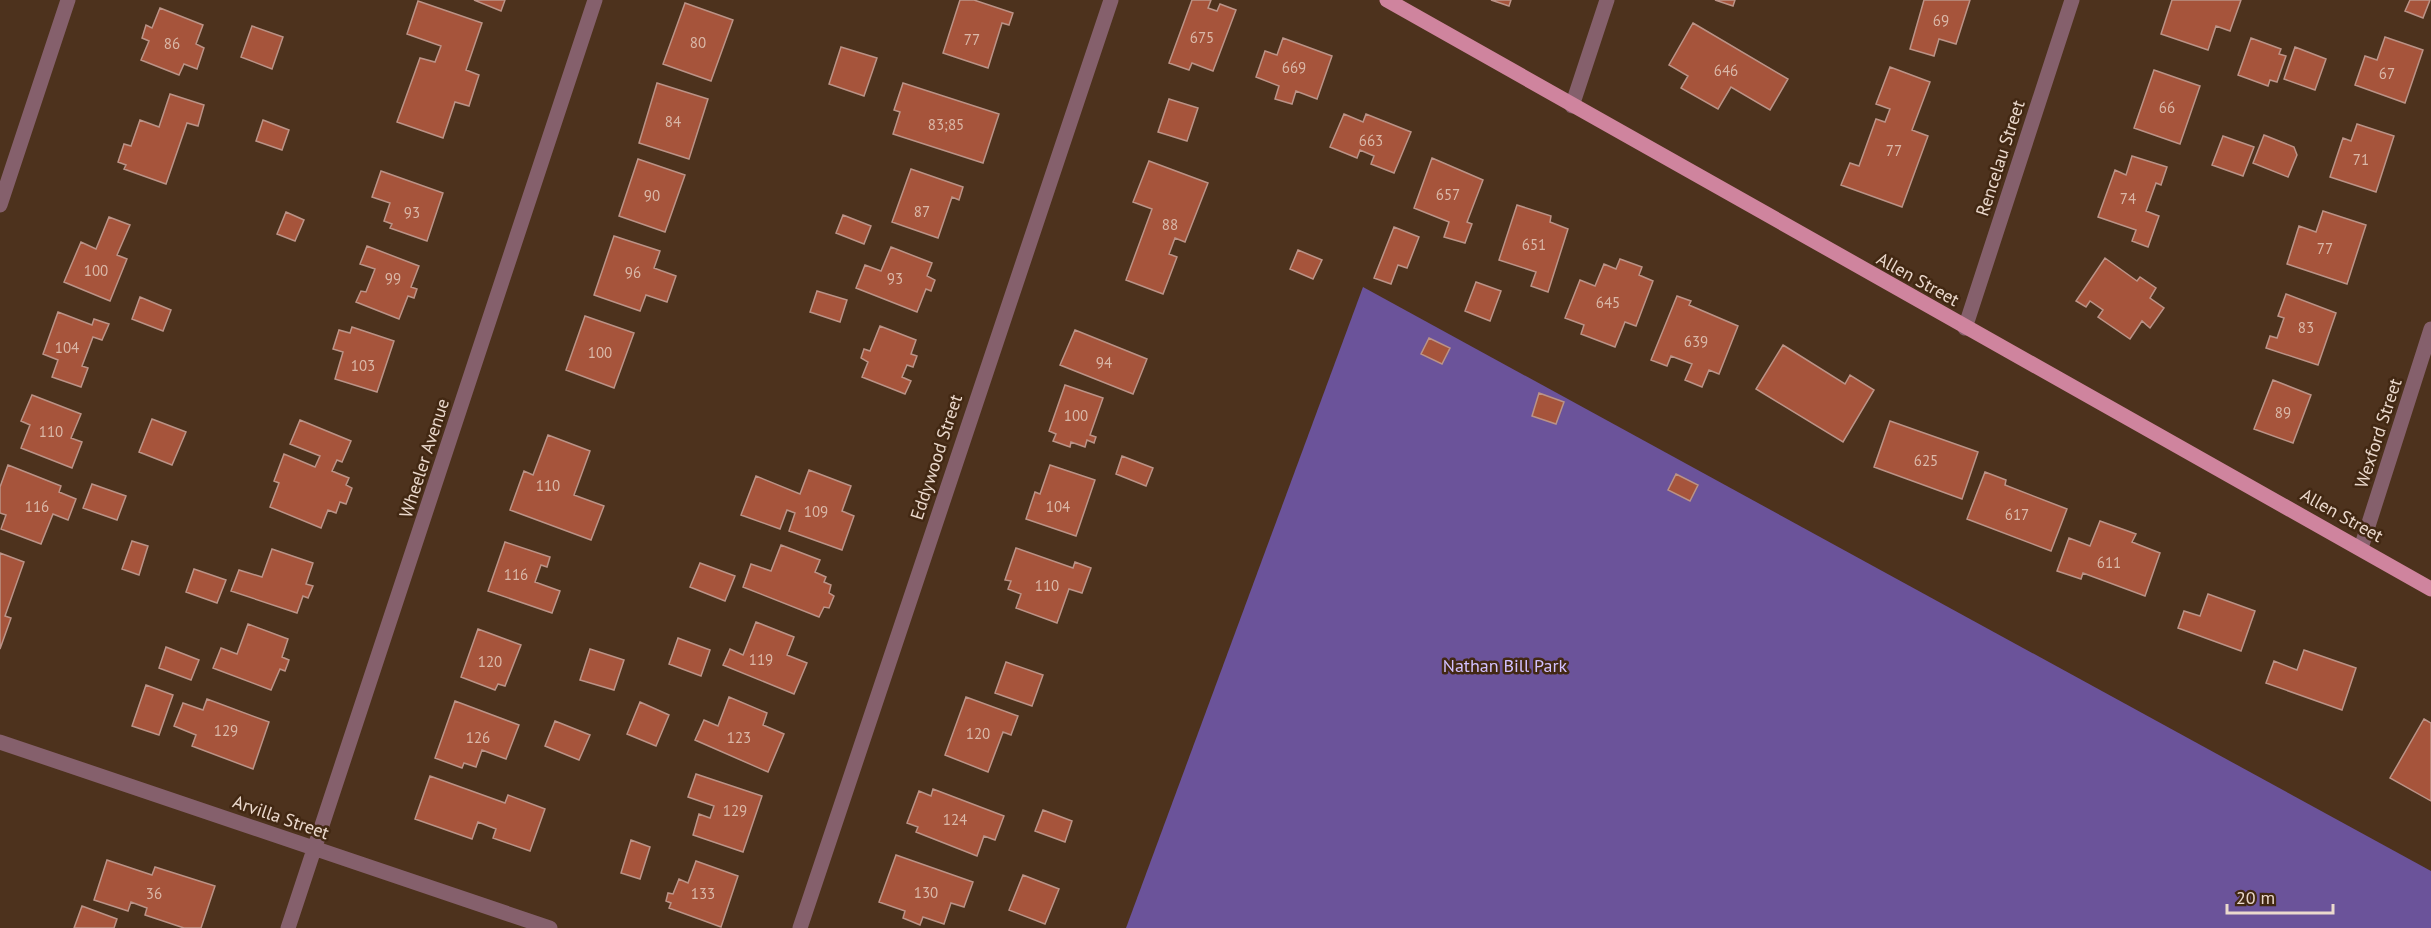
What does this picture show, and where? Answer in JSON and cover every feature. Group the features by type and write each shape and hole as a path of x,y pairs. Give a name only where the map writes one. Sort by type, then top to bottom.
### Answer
{"main road":[{"name":"Allen Street","path":"1386,0 2431,589"}],"street":[{"path":"0,205 68,0"},
{"name":"Wheeler Avenue","path":"288,928 595,0"},
{"name":"Eddywood Street","path":"800,928 1111,0"},
{"path":"1572,106 1607,0"},
{"name":"Rencelau Street","path":"1965,327 2073,0"},
{"name":"Wexford Street","path":"2361,548 2431,329"},
{"name":"Arvilla Street","path":"0,742 549,928"}],"green space":[{"name":"Nathan Bill Park","path":"1363,287 2431,871 2431,928 1126,928"}],"building":[{"path":"474,0 505,0 501,11"},
{"path":"960,0 974,0 1013,13 1009,25 1002,23 988,68 943,53"},
{"path":"1192,0 1211,0 1208,8 1217,11 1220,4 1236,10 1213,71 1192,63 1189,70 1169,63"},
{"path":"1491,0 1511,0 1509,6"},
{"path":"1715,0 1735,0 1733,6"},
{"path":"1924,0 1970,0 1956,44 1939,39 1934,56 1910,49"},
{"path":"2172,0 2241,0 2230,31 2216,26 2208,50 2161,34"},
{"path":"2410,0 2430,0 2423,18 2405,11"},
{"path":"418,1 482,23 466,70 479,75 469,106 455,102 443,138 397,122 420,58 435,62 441,46 407,34"},
{"path":"685,3 733,20 711,81 663,64"},
{"path":"160,8 203,25 196,44 204,48 197,69 184,64 179,75 141,60 149,41 142,38 146,25 152,28"},
{"path":"1693,23 1788,79 1770,110 1731,87 1718,109 1681,88 1688,76 1669,65"},
{"path":"252,26 283,37 272,69 241,57"},
{"path":"2385,37 2423,50 2405,103 2355,85 2365,56 2377,60"},
{"path":"1283,38 1332,56 1317,99 1296,91 1292,104 1275,99 1279,86 1256,77 1265,51 1277,55"},
{"path":"2251,38 2281,49 2279,54 2286,56 2277,82 2270,80 2268,86 2238,75"},
{"path":"841,47 877,58 864,96 829,84"},
{"path":"2295,47 2326,59 2315,90 2284,79"},
{"path":"1890,67 1930,82 1912,130 1928,136 1902,207 1841,185 1850,163 1859,166 1876,119 1885,122 1890,109 1876,104"},
{"path":"2154,70 2200,86 2180,144 2134,128"},
{"path":"657,83 708,99 689,159 639,143"},
{"path":"903,83 999,114 983,163 893,134 900,112 894,110"},
{"path":"170,94 204,105 198,126 187,123 166,184 124,169 126,165 118,162 124,144 131,146 140,120 159,127"},
{"path":"1169,99 1198,108 1187,141 1158,132"},
{"path":"1344,114 1363,122 1366,114 1411,132 1394,173 1371,164 1374,156 1360,150 1357,158 1330,147"},
{"path":"263,120 289,130 282,150 256,141"},
{"path":"2357,124 2394,136 2376,192 2330,177 2343,138 2351,141"},
{"path":"2264,135 2294,147 2297,155 2288,177 2253,163"},
{"path":"2223,136 2254,147 2243,176 2212,165"},
{"path":"2132,156 2167,167 2161,185 2156,183 2146,211 2159,216 2148,247 2132,241 2136,230 2098,217 2115,170 2126,175"},
{"path":"1432,158 1483,180 1467,222 1472,224 1465,243 1444,237 1449,222 1414,208"},
{"path":"638,159 685,175 665,232 619,216"},
{"path":"1149,161 1208,183 1185,242 1175,238 1169,254 1177,257 1163,294 1126,280 1152,209 1133,202"},
{"path":"911,169 963,187 959,200 952,197 938,238 892,222"},
{"path":"381,171 443,193 427,241 390,228 392,224 384,221 390,203 372,197"},
{"path":"1517,205 1551,216 1550,222 1568,229 1548,292 1531,286 1536,272 1499,260"},
{"path":"2323,211 2366,225 2347,284 2287,264 2299,226 2316,232"},
{"path":"286,212 304,220 295,241 277,234"},
{"path":"843,215 871,226 864,244 836,233"},
{"path":"109,217 130,225 117,255 127,259 110,301 64,282 81,242 96,249"},
{"path":"1394,227 1419,237 1407,268 1398,265 1391,284 1374,278"},
{"path":"614,236 660,251 654,268 676,276 667,302 646,295 640,311 594,295"},
{"path":"367,246 419,266 411,287 417,289 414,298 408,296 399,319 356,302 361,291 366,292 375,269 360,264"},
{"path":"891,247 932,263 927,276 935,280 931,291 926,289 917,312 856,288 865,265 881,271"},
{"path":"1298,250 1322,260 1313,279 1290,269"},
{"path":"2105,258 2137,281 2140,277 2156,288 2150,298 2164,308 2150,328 2142,321 2130,339 2098,317 2103,310 2090,301 2086,307 2076,301"},
{"path":"1620,259 1642,267 1639,275 1653,281 1636,326 1625,322 1615,347 1581,334 1584,325 1565,318 1580,280 1595,286 1604,264 1616,269"},
{"path":"1476,282 1501,291 1490,321 1465,311"},
{"path":"817,291 847,300 840,322 810,312"},
{"path":"2286,294 2336,313 2318,365 2266,348 2270,336 2277,338 2284,318 2278,316"},
{"path":"1677,296 1691,301 1689,305 1738,326 1719,374 1709,370 1702,387 1685,380 1692,364 1671,356 1667,366 1651,360"},
{"path":"140,297 171,310 163,331 132,319"},
{"path":"58,312 92,325 94,319 109,324 102,340 93,337 82,366 88,368 81,387 52,377 58,360 43,354"},
{"path":"585,316 634,333 614,388 566,370"},
{"path":"880,326 916,340 911,354 917,356 913,367 907,365 902,377 911,381 905,394 862,377 868,362 861,358 864,349 870,351"},
{"path":"352,327 394,341 377,392 335,379 343,352 333,349 339,330 350,333"},
{"path":"1075,330 1147,359 1133,394 1060,365"},
{"path":"1429,338 1450,348 1442,364 1421,354"},
{"path":"1783,345 1845,384 1850,375 1874,390 1843,442 1756,389"},
{"path":"2273,380 2311,395 2293,443 2254,429"},
{"path":"1065,385 1103,398 1090,435 1096,437 1094,443 1087,440 1085,447 1071,442 1070,447 1053,441 1056,434 1049,431"},
{"path":"1539,393 1564,402 1556,424 1532,416"},
{"path":"32,395 81,414 71,438 82,442 72,468 21,448 30,425 21,421"},
{"path":"152,419 186,432 172,465 139,452"},
{"path":"300,420 351,441 342,462 337,460 332,471 349,478 346,485 352,488 346,504 340,502 336,513 328,510 321,528 270,507 279,483 274,481 284,454 315,467 320,456 290,444"},
{"path":"1890,421 1978,452 1962,499 1874,467"},
{"path":"548,435 590,451 574,495 604,506 591,540 510,510 524,471 533,475"},
{"path":"1122,456 1153,468 1146,486 1116,474"},
{"path":"8,465 61,486 59,492 76,499 68,520 53,514 41,544 1,529 6,515 0,513 0,487"},
{"path":"1050,465 1095,480 1076,536 1026,519 1035,492 1040,494"},
{"path":"809,470 851,486 842,511 854,516 842,550 789,531 795,513 787,510 780,529 741,515 756,476 800,494"},
{"path":"1985,472 2006,480 2005,485 2067,509 2051,551 1967,519"},
{"path":"1676,474 1698,485 1690,501 1668,490"},
{"path":"92,484 126,496 117,520 83,508"},
{"path":"2100,521 2136,534 2132,542 2160,553 2145,596 2083,573 2081,579 2057,571 2069,538 2090,546"},
{"path":"132,541 148,546 139,575 122,569"},
{"path":"505,542 550,557 547,567 541,565 535,582 560,591 552,613 488,591"},
{"path":"781,545 820,560 815,572 826,577 824,582 831,585 829,593 834,596 829,608 824,607 819,617 743,587 751,564 771,571"},
{"path":"1016,548 1073,568 1075,562 1091,568 1082,593 1069,589 1057,623 1016,608 1021,594 1008,589 1011,581 1005,580"},
{"path":"272,549 313,563 306,584 313,586 308,598 303,596 297,613 231,591 239,570 262,577"},
{"path":"0,553 24,562 5,616 11,618 0,649"},
{"path":"700,563 735,576 725,601 690,587"},
{"path":"194,569 226,580 217,603 186,592"},
{"path":"2208,594 2255,611 2241,651 2178,628 2184,611 2200,616"},
{"path":"756,622 794,637 787,655 807,663 794,694 723,665 730,649 743,655"},
{"path":"248,624 288,639 282,657 289,660 285,671 280,669 271,690 213,668 221,648 237,654"},
{"path":"478,629 521,645 505,686 498,684 495,690 461,677"},
{"path":"678,638 710,650 701,676 669,664"},
{"path":"166,647 199,660 191,680 159,668"},
{"path":"590,649 624,660 614,690 580,680"},
{"path":"2304,650 2356,668 2342,710 2266,683 2274,661 2297,670"},
{"path":"1006,662 1043,675 1032,706 995,693"},
{"path":"146,685 173,695 159,735 132,726"},
{"path":"729,697 767,713 763,725 784,734 768,772 695,740 704,720 718,726"},
{"path":"966,697 1018,716 1011,735 1003,732 988,772 945,755"},
{"path":"207,699 269,722 253,769 192,746 196,735 174,726 183,703 203,710"},
{"path":"455,701 519,725 506,759 482,750 476,767 464,763 462,768 435,758"},
{"path":"640,702 669,715 656,746 627,734"},
{"path":"2424,719 2431,723 2431,801 2390,778"},
{"path":"555,721 590,735 579,760 545,746"},
{"path":"696,774 762,796 743,852 693,835 699,814 710,818 714,806 688,797"},
{"path":"430,776 505,803 508,795 545,809 530,851 493,838 496,829 478,822 472,839 415,819"},
{"path":"933,789 1004,816 995,840 984,836 977,856 916,832 918,827 907,823 919,791 931,796"},
{"path":"1043,810 1072,821 1065,842 1035,831"},
{"path":"631,840 650,847 640,879 621,873"},
{"path":"896,855 973,882 964,907 951,903 944,924 923,917 920,925 903,918 905,911 879,902"},
{"path":"107,860 152,875 155,867 215,886 201,928 184,928 145,915 147,908 131,902 128,911 94,900"},
{"path":"696,861 738,876 721,927 669,908 671,903 666,901 668,893 673,894 679,879 688,883"},
{"path":"1023,875 1059,889 1045,924 1009,910"},
{"path":"82,906 117,919 114,928 74,928"}]}
